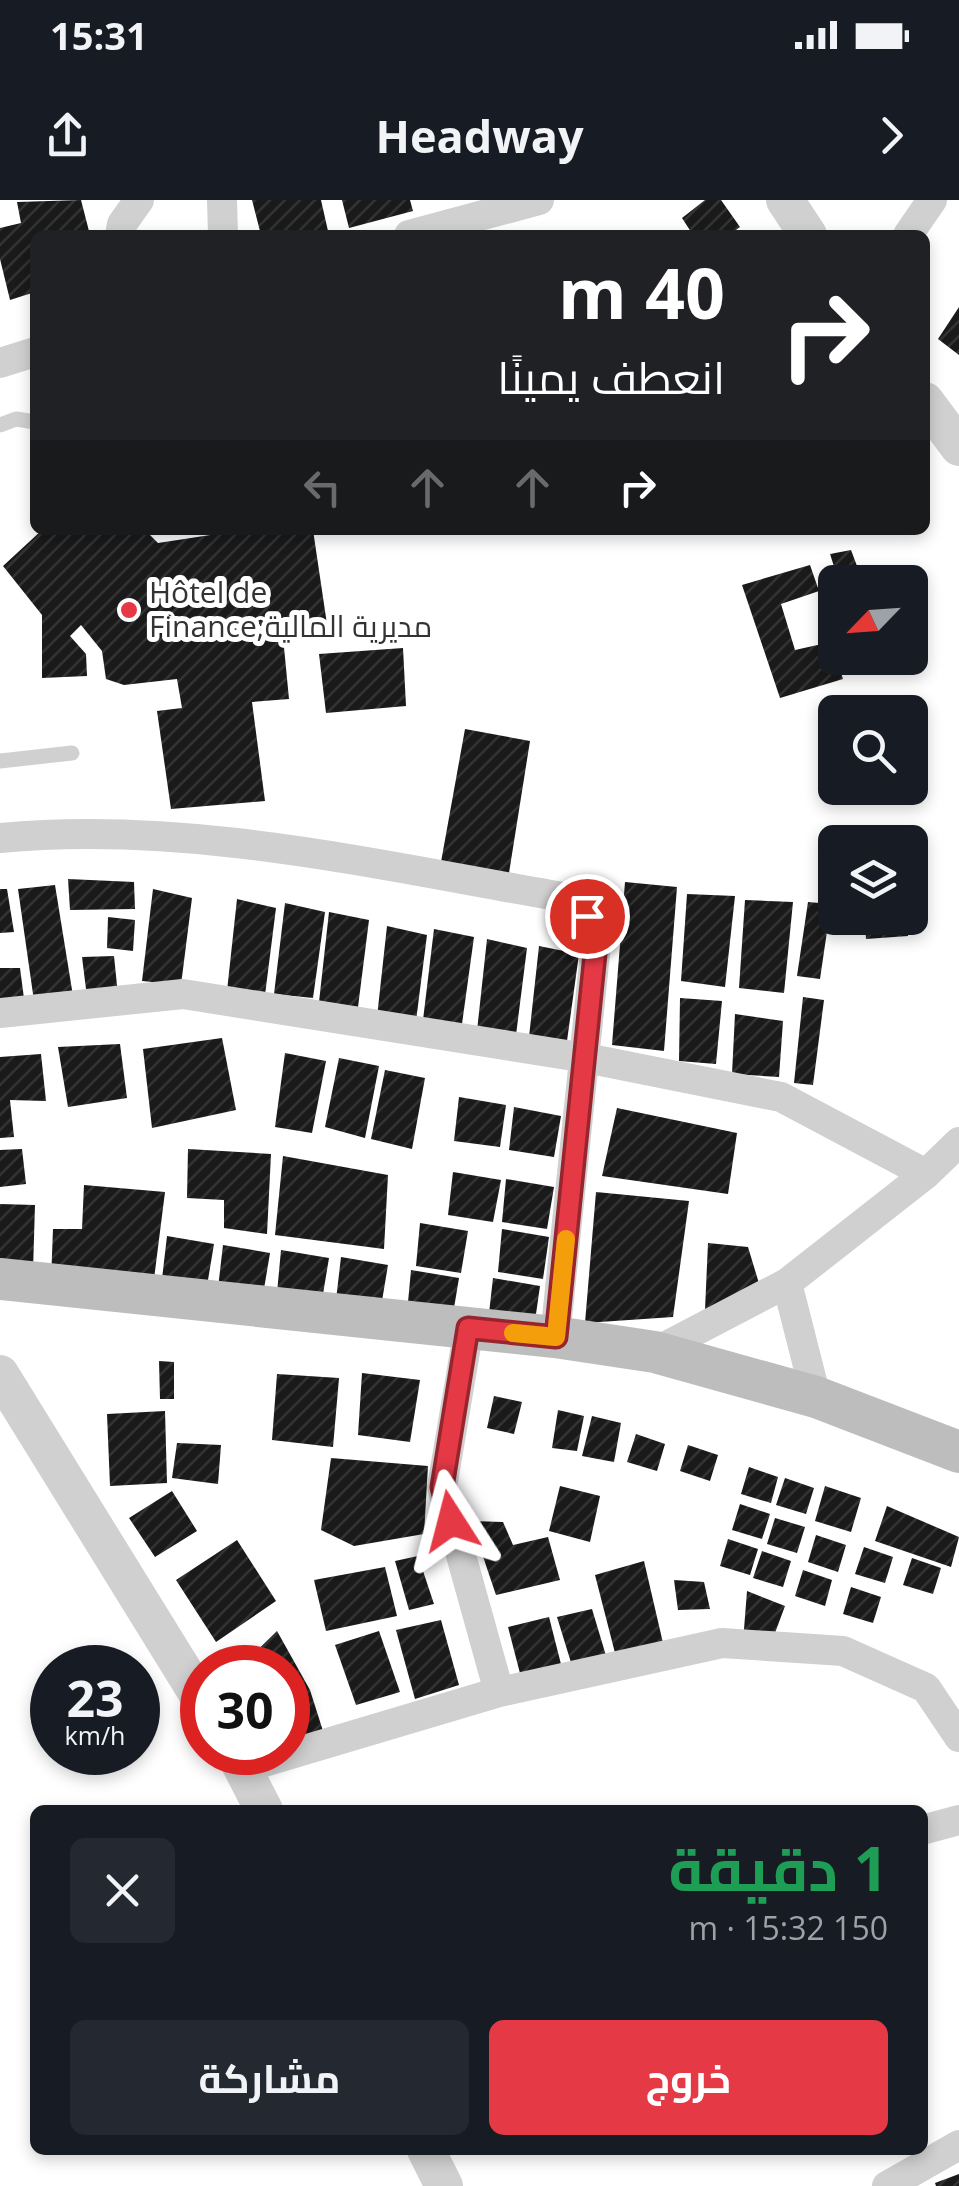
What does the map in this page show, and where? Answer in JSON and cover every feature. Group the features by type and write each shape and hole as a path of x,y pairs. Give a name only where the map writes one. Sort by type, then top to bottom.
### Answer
{"main road":[{"path":"0,1279 556,1337 655,1352 816,1397 959,1452"}],"street":[{"path":"121,230 139,200"},
{"path":"222,200 223,230"},
{"path":"428,230 539,200"},
{"path":"785,200 805,230"},
{"path":"911,230 932,200"},
{"path":"0,363 30,354"},
{"path":"930,408 959,447"},
{"path":"0,838 120,832 301,852 568,898 587,916 596,944 556,1337"},
{"path":"0,1013 184,994 586,1058 781,1097 926,1174"},
{"path":"655,1352 787,1284 926,1174 959,1142"},
{"path":"787,1284 816,1397"},
{"path":"468,1328 442,1487 500,1692"},
{"path":"0,1374 180,1665"},
{"path":"310,1742 500,1692 722,1643 843,1652 926,1688 959,1737"},
{"path":"246,1775 262,1805"},
{"path":"928,1828 959,1820"},
{"path":"906,2173 959,2146"},
{"path":"428,2155 444,2186"}],"lane":[{"path":"0,426 16,418 30,421"},
{"path":"0,761 72,752"}],"building":[{"path":"81,200 89,230 30,230 30,294 10,300 0,259 0,228 21,223 17,202"},
{"path":"252,200 321,200 328,230 260,230"},
{"path":"342,200 410,200 413,211 349,228"},
{"path":"705,200 721,200 740,227 690,230 682,218"},
{"path":"959,307 959,355 938,339"},
{"path":"37,535 150,535 158,543 210,535 314,535 328,631 283,637 289,699 252,702 265,801 171,809 157,711 182,708 177,679 124,685 106,679 102,651 81,625 70,636 86,654 87,676 42,678 42,615 3,566"},
{"path":"851,550 857,565 834,565 830,554"},
{"path":"810,565 818,591 781,604 795,650 818,645 818,675 842,675 843,679 780,698 742,585"},
{"path":"403,648 406,706 326,713 319,654"},
{"path":"465,729 530,741 509,873 441,862"},
{"path":"68,879 134,882 135,909 70,910"},
{"path":"625,882 677,887 664,1051 612,1045"},
{"path":"55,885 73,996 34,1001 18,889"},
{"path":"0,889 7,889 14,932 0,933"},
{"path":"153,889 192,898 181,985 142,981"},
{"path":"687,894 735,896 725,987 681,981"},
{"path":"237,899 276,908 265,995 227,991"},
{"path":"745,900 793,902 784,993 739,988"},
{"path":"808,902 818,903 818,935 826,935 820,979 797,976"},
{"path":"285,903 325,912 313,998 274,994"},
{"path":"329,912 369,920 358,1007 319,1002"},
{"path":"108,917 135,920 133,951 107,948"},
{"path":"387,926 427,935 416,1021 377,1017"},
{"path":"434,929 474,937 462,1024 423,1020"},
{"path":"866,935 908,935 908,936 866,939"},
{"path":"487,939 527,948 516,1035 477,1031"},
{"path":"539,946 579,954 567,1041 529,1037"},
{"path":"114,956 118,995 87,997 82,957"},
{"path":"0,968 20,968 25,1006 0,1008"},
{"path":"803,997 824,1000 813,1085 794,1083"},
{"path":"680,998 722,1001 716,1064 679,1061"},
{"path":"735,1014 783,1021 779,1077 732,1074"},
{"path":"222,1038 236,1110 152,1128 143,1049"},
{"path":"120,1044 127,1098 68,1107 58,1047"},
{"path":"285,1053 326,1061 312,1133 275,1127"},
{"path":"41,1054 46,1101 10,1100 14,1137 0,1138 0,1057"},
{"path":"339,1058 379,1066 365,1138 325,1127"},
{"path":"385,1070 425,1078 412,1149 371,1139"},
{"path":"459,1097 506,1105 500,1147 454,1141"},
{"path":"514,1107 561,1116 554,1157 509,1150"},
{"path":"617,1108 737,1133 728,1194 602,1176"},
{"path":"22,1149 26,1184 0,1187 0,1150"},
{"path":"188,1149 271,1154 267,1234 224,1228 224,1200 187,1198"},
{"path":"283,1156 388,1175 384,1249 275,1235"},
{"path":"453,1172 501,1180 493,1222 448,1215"},
{"path":"506,1179 554,1187 547,1229 502,1222"},
{"path":"84,1185 165,1192 153,1287 51,1281 53,1229 82,1229"},
{"path":"596,1192 689,1201 673,1317 585,1323"},
{"path":"0,1204 35,1205 33,1271 0,1271"},
{"path":"420,1223 468,1231 461,1273 416,1266"},
{"path":"502,1229 549,1237 543,1279 498,1272"},
{"path":"167,1236 214,1244 207,1286 162,1279"},
{"path":"708,1243 748,1247 761,1290 705,1310"},
{"path":"223,1245 270,1253 263,1295 218,1288"},
{"path":"281,1250 329,1258 322,1300 277,1293"},
{"path":"341,1257 388,1265 381,1307 336,1300"},
{"path":"411,1270 459,1278 452,1320 407,1313"},
{"path":"493,1278 540,1286 534,1328 488,1322"},
{"path":"159,1361 174,1362 174,1399 160,1399"},
{"path":"362,1373 420,1380 410,1442 358,1435"},
{"path":"277,1374 339,1378 333,1447 272,1440"},
{"path":"494,1396 522,1402 514,1434 487,1428"},
{"path":"558,1410 584,1416 577,1451 552,1448"},
{"path":"165,1411 167,1483 110,1486 107,1414"},
{"path":"592,1416 621,1423 614,1462 582,1456"},
{"path":"636,1434 665,1444 657,1471 627,1462"},
{"path":"177,1443 221,1445 218,1484 172,1478"},
{"path":"688,1445 718,1455 710,1481 680,1471"},
{"path":"331,1458 428,1466 424,1534 354,1546 321,1530"},
{"path":"749,1467 778,1477 771,1503 741,1494"},
{"path":"785,1478 814,1488 806,1514 776,1505"},
{"path":"560,1486 600,1496 590,1542 549,1531"},
{"path":"825,1486 861,1498 851,1532 815,1521"},
{"path":"172,1491 197,1531 155,1557 129,1518"},
{"path":"740,1504 770,1514 762,1539 732,1530"},
{"path":"887,1506 959,1537 951,1567 875,1541"},
{"path":"775,1518 805,1527 797,1553 767,1544"},
{"path":"471,1521 503,1522 513,1545 548,1537 560,1580 496,1595"},
{"path":"816,1535 846,1545 838,1572 808,1562"},
{"path":"728,1539 758,1549 750,1575 720,1566"},
{"path":"237,1540 276,1601 216,1642 176,1580"},
{"path":"864,1547 893,1557 885,1583 855,1574"},
{"path":"762,1551 791,1561 783,1587 753,1578"},
{"path":"418,1556 434,1604 409,1610 395,1561"},
{"path":"912,1558 941,1568 933,1594 903,1585"},
{"path":"644,1561 663,1643 615,1653 595,1575"},
{"path":"385,1567 397,1616 326,1631 314,1580"},
{"path":"803,1570 832,1580 825,1606 795,1596"},
{"path":"674,1580 704,1582 710,1609 678,1610"},
{"path":"851,1587 881,1597 873,1623 843,1614"},
{"path":"747,1591 785,1606 772,1641 743,1642"},
{"path":"592,1609 607,1659 573,1669 557,1617"},
{"path":"549,1617 562,1668 522,1681 508,1627"},
{"path":"441,1620 459,1685 415,1699 396,1630"},
{"path":"277,1631 285,1645 263,1645"},
{"path":"379,1631 400,1692 356,1705 335,1645"},
{"path":"310,1690 323,1731 310,1736"},
{"path":"959,2174 959,2186 936,2186 935,2183"}],"slow traffic":[{"path":"513,1333 556,1337 566,1239"}],"place":[{"name":"Hôtel de Finance;مديرية المالية","path":"129,610"}],"route":[{"path":"451,1521 442,1487 468,1328 556,1337 596,944 587,916"}]}
